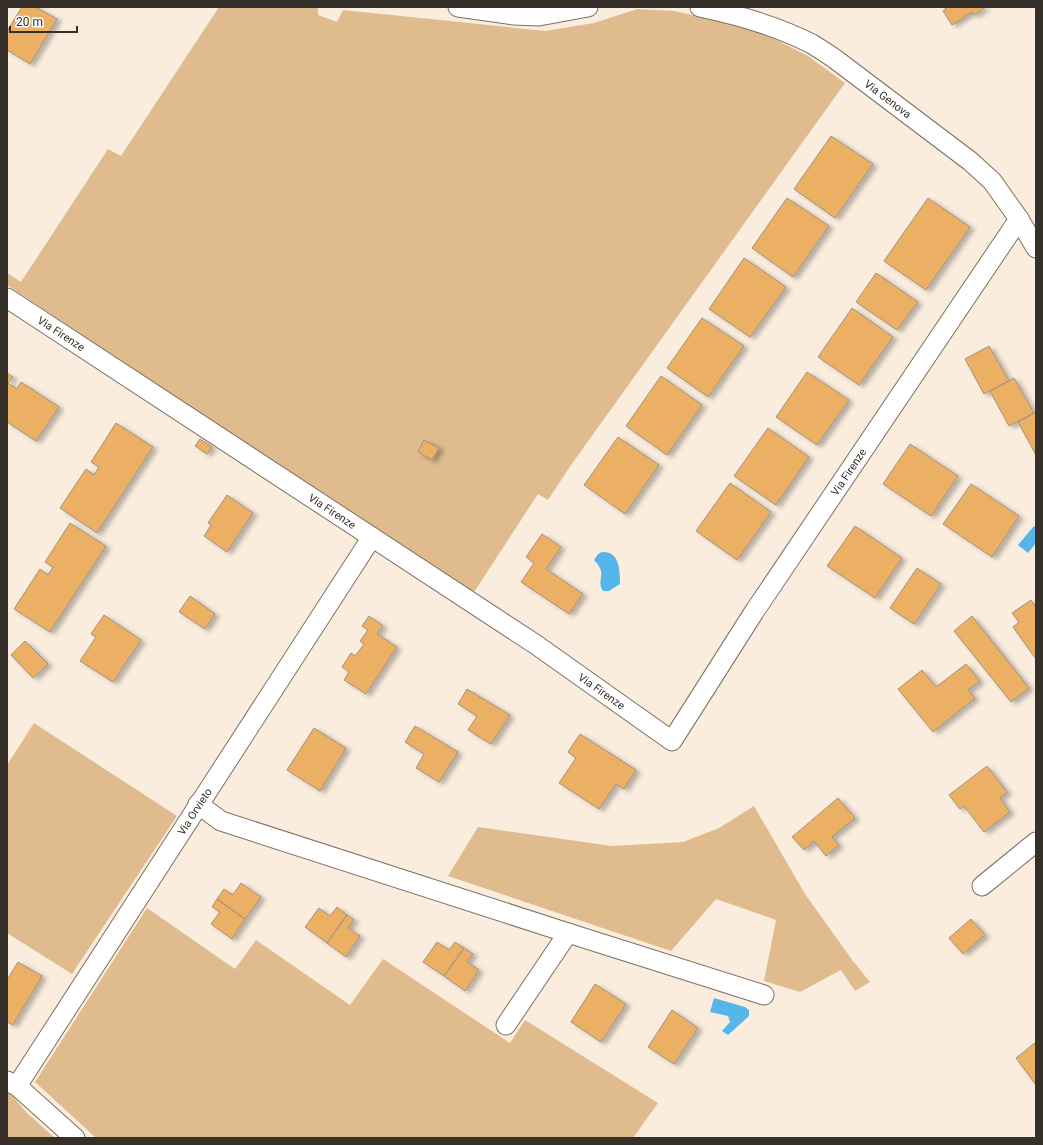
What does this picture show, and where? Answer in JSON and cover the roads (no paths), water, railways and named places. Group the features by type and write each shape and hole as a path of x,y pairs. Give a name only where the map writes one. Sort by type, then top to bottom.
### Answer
{"street":[{"path":"458,7 514,15 539,16 588,7"},
{"name":"Via Genova","path":"700,7 749,19 784,31 836,59 970,161 992,181 1019,219 1036,247"},
{"name":"Via Firenze","path":"7,298 535,644 672,741 754,612 1019,219"},
{"name":"Via Orvieto","path":"12,1084 198,804 372,537"},
{"path":"198,804 221,820 568,934 764,995"},
{"path":"982,886 1036,842"},
{"path":"506,1025 568,934"},
{"path":"12,1084 75,1138"}],"water":[{"path":"1034,526 1036,528 1036,543 1028,553 1018,545"},
{"path":"602,552 608,553 616,558 620,573 620,584 609,591 603,591 600,584 601,571 594,560 598,554"},
{"path":"714,998 745,1007 749,1010 749,1016 728,1035 722,1031 730,1022 728,1016 710,1012"}]}
